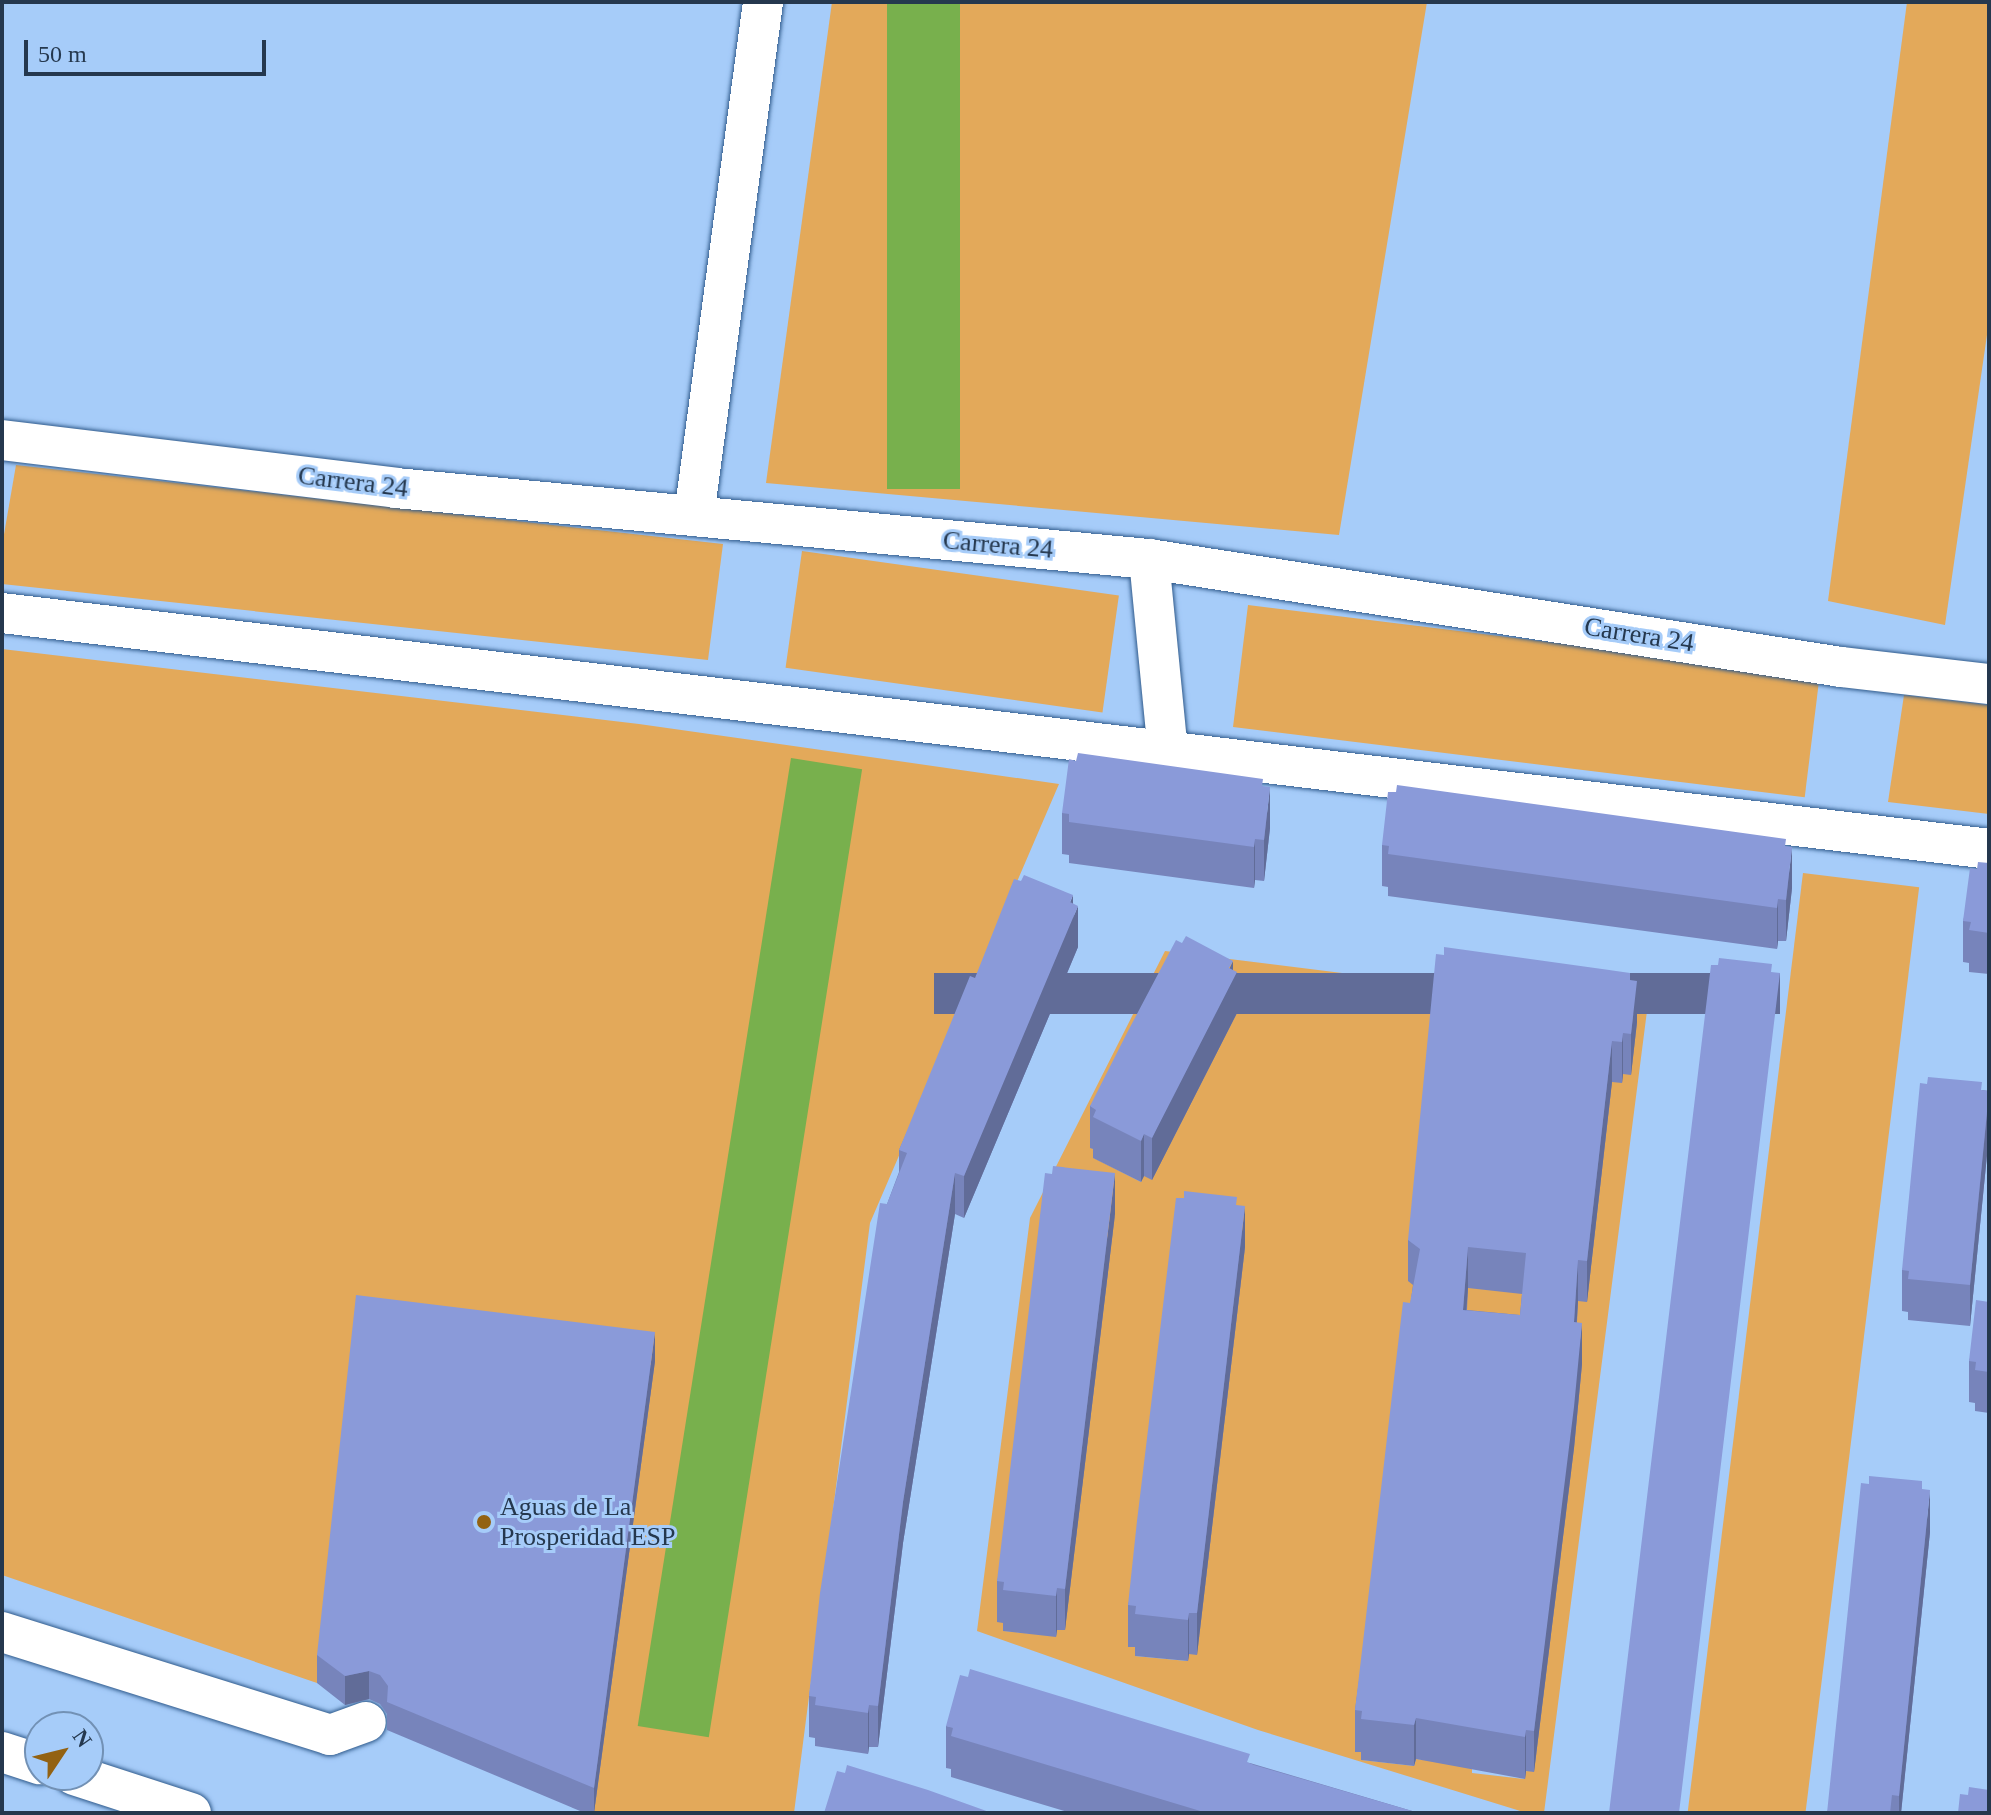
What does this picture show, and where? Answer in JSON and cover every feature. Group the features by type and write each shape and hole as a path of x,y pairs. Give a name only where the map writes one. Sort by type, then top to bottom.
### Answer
{"street":[{"path":"694,516 763,2"},
{"name":"Carrera 24","path":"2,440 396,488 1149,559 1841,667 1989,684"},
{"path":"1149,559 1168,752"},
{"path":"2,613 1989,849"},
{"path":"2,1632 330,1735 366,1722"},
{"path":"2,1752 24,1759"},
{"path":"104,1785 191,1813"}],"shaded area":[{"path":"832,2 1427,2 1339,535 766,483"},
{"path":"887,2 960,2 960,489 887,489"},
{"path":"1907,2 1989,2 1989,321 1945,625 1828,601"},
{"path":"16,465 723,544 708,660 2,584 2,546"},
{"path":"802,551 1119,596 1102,712 786,668"},
{"path":"1248,605 1820,675 1805,797 1233,727"},
{"path":"2,649 639,724 1059,784 870,1223 794,1813 594,1813 356,1324 317,1683 2,1575"},
{"path":"1904,695 1989,705 1989,814 1888,802"},
{"path":"791,758 862,769 709,1737 638,1726"},
{"path":"1803,873 1919,887 1805,1813 1688,1813"},
{"path":"1165,951 1647,1011 1544,1813 1527,1813 1258,1730 977,1631 1030,1218","holes":["1090,1147 1152,1179 1144,1175 1141,1182 1094,1158 1096,1151","997,1622 1057,1630 1056,1636 1004,1631 1004,1623","1136,1648 1197,1654 1189,1654 1187,1661 1135,1656","1433,1677 1424,1760 1416,1759 1414,1766 1362,1760 1362,1752 1355,1752","1472,1765 1526,1771 1524,1779 1472,1773"]}],"building":[{"path":"1078,753 1263,779 1262,786 1270,787 1264,840 1255,839 1254,847 1069,822 1069,814 1062,813 1069,759 1076,761"},
{"path":"1397,785 1786,839 1785,846 1792,847 1786,900 1778,899 1777,908 1388,854 1389,846 1382,845 1388,792 1396,792"},
{"path":"1978,862 1989,863 1989,933 1969,930 1971,922 1963,921 1970,868 1977,869"},
{"path":"1024,875 1073,895 1070,902 1078,906 964,1176 955,1173 903,1502 878,1706 869,1705 868,1713 815,1705 816,1697 809,1696 820,1593 880,1203 887,1204 907,1153 899,1150 970,976 975,978 1014,879 1021,881"},
{"path":"1186,936 1233,961 1229,968 1237,972 1152,1138 1144,1134 1141,1141 1093,1117 1096,1110 1090,1106 1176,940 1182,943"},
{"path":"1444,947 1630,973 1630,980 1637,981 1631,1034 1623,1033 1622,1042 1612,1041 1587,1261 1578,1260 1574,1322 1582,1323 1574,1407 1534,1731 1526,1730 1525,1737 1416,1718 1414,1725 1361,1719 1362,1711 1355,1710 1403,1302 1410,1303 1420,1249 1408,1240 1436,954 1444,955","holes":["1468,1247 1526,1253 1520,1315 1463,1310"]},
{"path":"1719,958 1772,964 1771,972 1780,973 1679,1813 1609,1813 1711,965 1718,965"},
{"path":"1928,1077 1982,1082 1981,1090 1989,1091 1970,1285 1908,1279 1909,1271 1902,1270 1920,1083 1927,1084"},
{"path":"1053,1166 1115,1173 1065,1589 1057,1588 1056,1596 1003,1590 1004,1582 997,1581 1045,1173 1052,1174"},
{"path":"1184,1191 1237,1197 1236,1205 1245,1206 1197,1613 1189,1613 1188,1620 1135,1614 1136,1606 1128,1605 1176,1198 1184,1198"},
{"name":"Aguas de La Prosperidad ESP","path":"356,1295 655,1332 594,1788 387,1702 388,1686 380,1675 369,1671 345,1676 317,1655"},
{"path":"1976,1300 1989,1302 1989,1372 1975,1370 1976,1362 1969,1361"},
{"path":"1869,1476 1922,1481 1922,1489 1930,1490 1899,1796 1892,1795 1890,1813 1827,1813 1861,1483 1869,1484"},
{"path":"970,1669 1250,1754 1247,1762 1254,1765 1419,1813 1207,1813 951,1736 953,1728 946,1726 960,1675 968,1677"},
{"path":"847,1765 992,1813 824,1813 837,1771 845,1773"},
{"path":"1969,1787 1989,1790 1989,1813 1958,1813 1960,1794 1968,1795"}],"place":[{"name":"Aguas de La Prosperidad ESP","path":"484,1522"}]}
